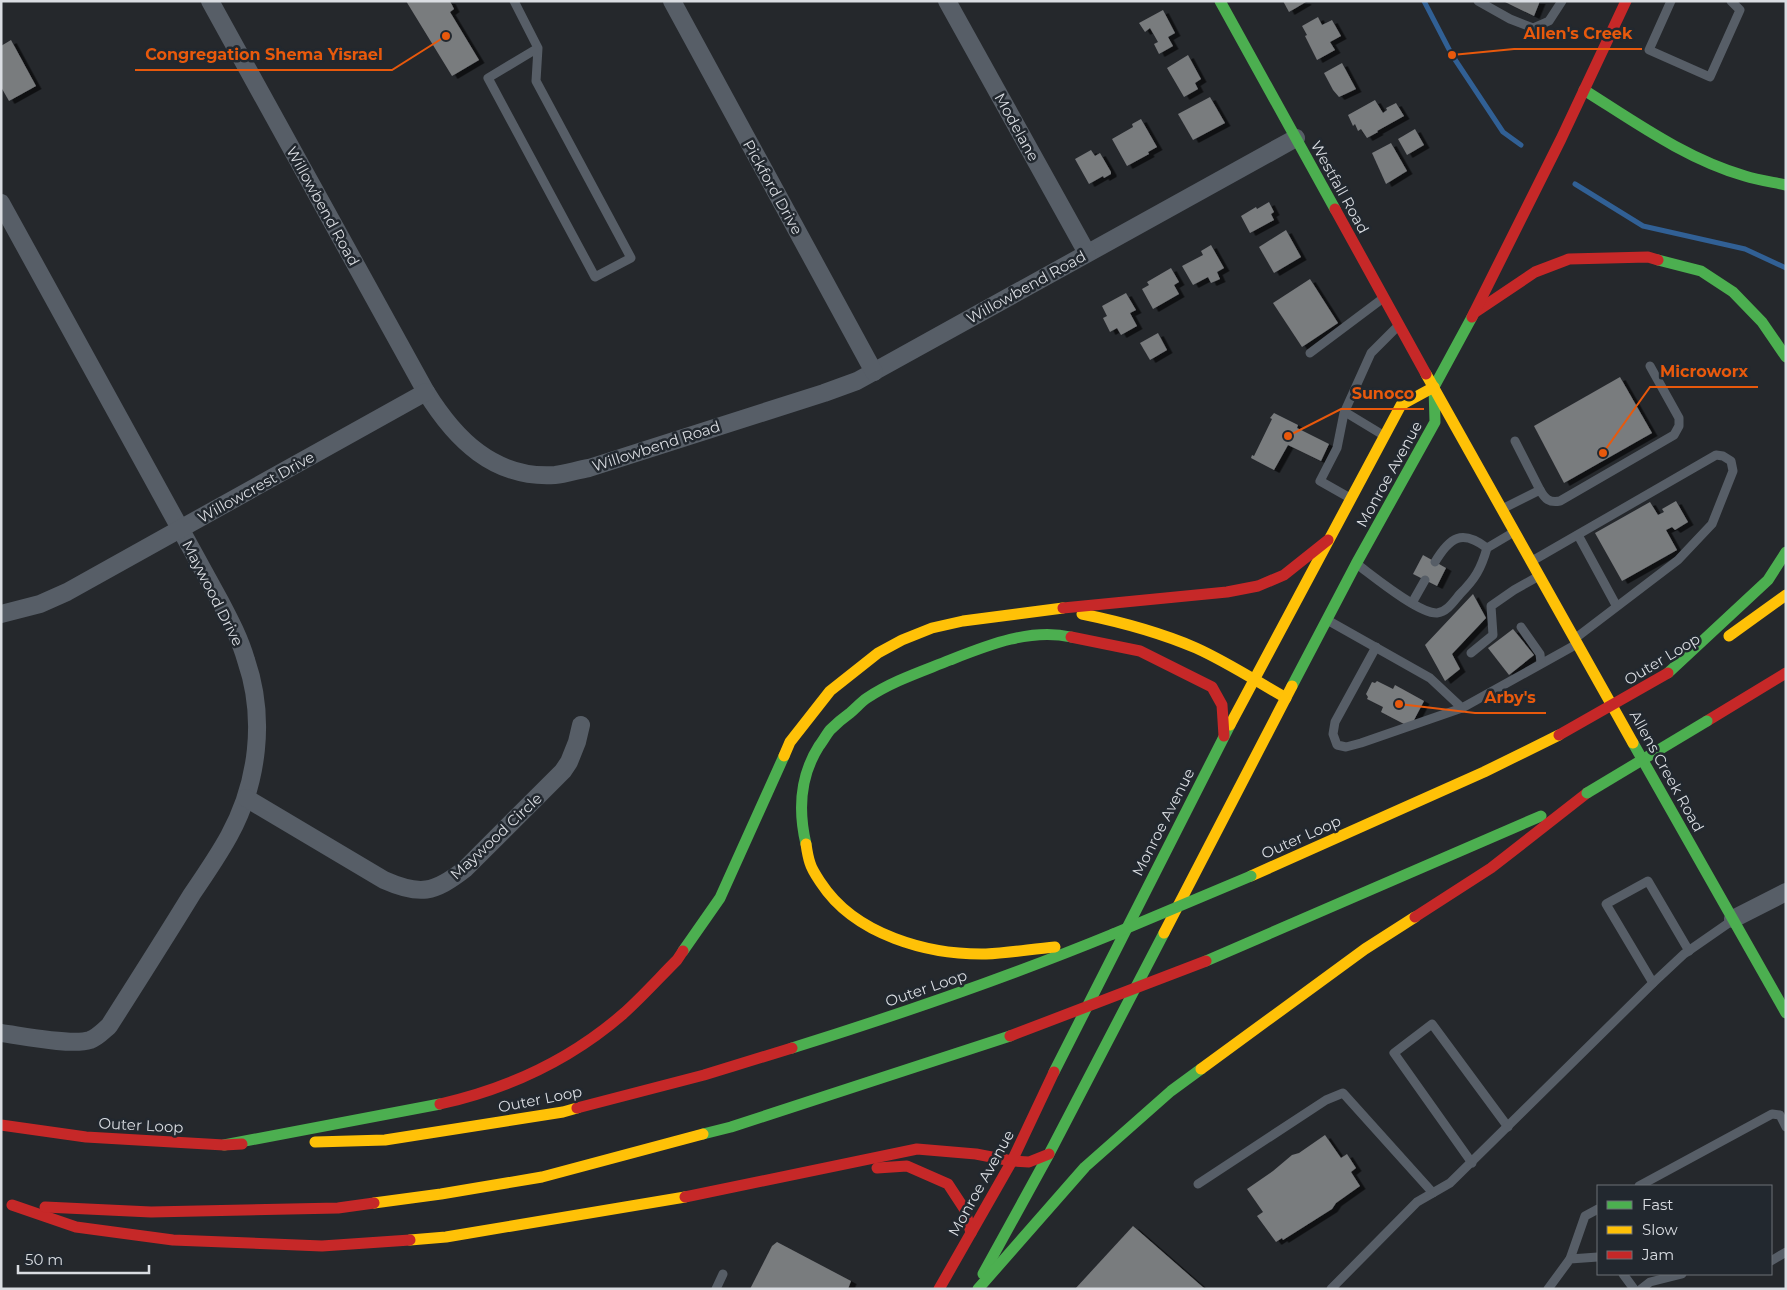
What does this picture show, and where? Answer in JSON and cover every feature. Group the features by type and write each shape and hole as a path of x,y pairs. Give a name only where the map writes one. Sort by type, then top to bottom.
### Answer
{"main road":[{"name":"Westfall Road","path":"1220,1 1434,387"},
{"path":"1434,387 1474,313 1561,139 1626,1"},
{"path":"1584,90 1638,124 1694,155 1744,176 1786,185"},
{"path":"1474,313 1535,272 1569,259 1648,257 1701,271 1733,292 1762,322 1786,357"},
{"name":"Monroe Avenue","path":"939,1289 1012,1161 1067,1044 1253,679 1401,405 1434,387 1435,422 1356,564 1050,1154 976,1289"},
{"name":"Allens Creek Road","path":"1434,387 1786,1013"},
{"path":"224,1145 415,1110 468,1098 544,1068 585,1043 623,1014 677,960 720,898 790,742 830,690 878,653 902,640 932,628 963,620 1227,592 1258,586 1284,575 1328,540"},
{"path":"1668,673 1768,580 1786,552"},
{"name":"Outer Loop","path":"1,1125 86,1137 224,1145 385,1140 563,1112 704,1075 866,1025 1049,960 1251,876 1484,772 1559,735 1668,673 1740,629 1786,595"},
{"path":"1056,609 1126,623 1195,648 1238,669 1286,698"},
{"path":"1113,934 1056,947 986,954 938,950 902,942 869,927 848,913 826,890 810,865 803,833 801,802 805,777 813,756 829,731 867,698 900,681 980,648 1008,639 1037,634 1063,635 1140,651 1212,687 1222,705 1224,736"},
{"path":"7,1204 151,1212 338,1208 542,1177 731,1127 1010,1036 1206,961 1562,807 1786,673"},
{"path":"976,1289 1085,1167 1171,1091 1365,949 1491,868 1587,793"},
{"path":"7,1204 76,1227 173,1240 322,1246 446,1237 654,1203 917,1149 976,1154 1012,1161 1029,1162 1050,1154"},
{"path":"821,1169 907,1166 948,1184 965,1210 971,1233"}],"street":[{"name":"Willowbend Road","path":"210,1 441,416 468,446 485,458 523,473 556,474 589,468 857,381 1296,138"},
{"name":"Pickford Drive","path":"672,1 874,372"},
{"name":"Modelane","path":"947,1 1087,253"},
{"name":"Maywood Drive","path":"1,203 220,601 238,638 247,661 253,687 258,732 255,764 246,798 229,836 109,1026 98,1036 90,1040 75,1042 1,1033"},
{"name":"Willowcrest Drive","path":"1,614 40,604 67,592 426,392"},
{"name":"Maywood Circle","path":"246,798 384,880 402,888 421,891 436,888 465,869 555,780 569,762 577,742 580,725"},
{"path":"1733,919 1786,892"}],"lane":[{"path":"514,1 538,48 536,81 631,258 595,278 488,78 538,48"},
{"path":"1478,1 1510,19 1533,28 1549,21 1562,1"},
{"path":"1671,1 1649,50 1710,77 1740,10 1731,1"},
{"path":"1310,354 1384,297"},
{"path":"1351,499 1320,481 1337,448 1345,412 1371,353 1399,325"},
{"path":"1515,441 1547,501 1560,501 1674,435 1679,426 1679,418 1650,366"},
{"path":"1345,412 1385,437"},
{"path":"1376,647 1335,722 1333,734 1337,745 1346,747 1462,708 1576,641 1616,605 1678,560 1712,524 1733,471 1731,461 1723,456 1716,455 1531,561"},
{"path":"1502,509 1540,490"},
{"path":"1356,564 1412,603 1436,613 1446,610 1475,578 1483,564 1487,548 1514,532"},
{"path":"1578,535 1616,605"},
{"path":"1435,562 1448,543 1456,538 1465,537 1476,540 1487,548"},
{"path":"1471,653 1493,635 1491,606 1539,575"},
{"path":"1412,603 1424,580"},
{"path":"1327,619 1430,678 1462,708"},
{"path":"1521,627 1540,654 1541,663"},
{"path":"1653,984 1606,904 1648,881 1689,951"},
{"path":"1331,1289 1417,1202 1450,1183 1472,1163 1653,984 1689,951 1733,919"},
{"path":"1472,1163 1394,1053 1432,1024 1508,1128"},
{"path":"1198,1184 1326,1100 1343,1093 1433,1193"},
{"path":"1641,1185 1772,1114 1780,1115 1786,1127"},
{"path":"1548,1289 1570,1259 1585,1216 1597,1210"},
{"path":"1772,1261 1786,1252"},
{"path":"1570,1259 1597,1257"},
{"path":"716,1289 723,1274"},
{"path":"1624,1275 1634,1289"},
{"path":"1641,1289 1650,1282 1678,1275"}],"building":[{"path":"406,1 450,1 454,9 450,12 479,60 452,76"},
{"path":"1283,1 1305,1 1306,2 1289,12"},
{"path":"1503,1 1540,1 1534,16"},
{"path":"1163,10 1175,33 1168,37 1173,46 1159,54 1154,44 1158,42 1150,28 1145,32 1139,23"},
{"path":"1318,17 1322,25 1332,20 1341,36 1330,42 1335,50 1317,60 1302,26"},
{"path":"11,40 36,86 9,101 1,87 1,46"},
{"path":"1188,55 1201,79 1195,83 1198,89 1184,97 1167,68"},
{"path":"1342,63 1356,89 1339,97 1324,73"},
{"path":"1210,97 1225,123 1193,140 1178,114"},
{"path":"1375,100 1383,113 1387,110 1386,108 1396,103 1404,116 1367,138 1361,129 1358,131 1355,124 1353,126 1348,115"},
{"path":"1141,119 1157,147 1148,152 1149,154 1127,166 1112,139 1133,127 1132,124"},
{"path":"1415,129 1424,145 1407,155 1398,139"},
{"path":"1391,143 1407,171 1386,184 1372,153"},
{"path":"1091,150 1095,156 1100,153 1111,174 1089,184 1075,159"},
{"path":"1269,202 1274,212 1271,214 1274,220 1250,233 1241,216"},
{"path":"1286,230 1301,257 1274,273 1259,247"},
{"path":"1211,245 1224,268 1217,272 1220,279 1211,283 1208,277 1193,285 1182,266 1203,255 1201,251"},
{"path":"1171,268 1179,282 1174,285 1179,294 1153,309 1142,289 1149,285 1147,282"},
{"path":"1310,279 1338,323 1302,347 1273,303"},
{"path":"1126,293 1136,310 1130,313 1137,326 1121,335 1117,328 1110,332 1103,318 1107,316 1102,306"},
{"path":"1158,333 1167,350 1150,360 1140,343"},
{"path":"1620,377 1652,433 1564,483 1534,426"},
{"path":"1274,413 1298,425 1297,428 1329,444 1321,461 1288,445 1274,470 1251,458 1252,455 1254,456 1272,419 1270,418"},
{"path":"1676,501 1688,522 1675,530 1672,527 1666,530 1677,550 1622,581 1595,533 1650,502 1658,515 1664,512 1662,509"},
{"path":"1423,555 1446,568 1437,586 1413,574"},
{"path":"1473,594 1486,618 1452,654 1460,669 1445,681 1425,645"},
{"path":"1513,629 1534,655 1509,675 1488,648"},
{"path":"1377,681 1393,689 1395,685 1424,701 1413,722 1406,725 1381,712 1383,707 1367,699 1366,694 1372,682 1375,683"},
{"path":"1325,1135 1341,1158 1347,1154 1356,1168 1351,1172 1360,1186 1336,1203 1332,1209 1283,1240 1282,1238 1276,1242 1257,1216 1263,1212 1247,1189 1292,1155 1299,1153"},
{"path":"1133,1226 1205,1289 1075,1289"},
{"path":"777,1242 851,1281 848,1289 750,1289 772,1246"}],"waterway":[{"path":"1424,1 1452,55 1503,132 1521,145"},
{"path":"1575,184 1643,226 1745,249 1786,268"}],"traffic: fast":[{"path":"1220,1 1335,209"},
{"path":"1584,90 1661,139 1702,160 1745,176 1786,185"},
{"path":"1658,260 1701,271 1733,292 1762,322 1786,357"},
{"path":"1292,686 1356,564 1435,422 1434,387 1472,317"},
{"path":"1668,673 1768,580 1786,552"},
{"path":"806,844 802,819 802,794 808,769 819,746 830,730 865,700 887,686 964,654 994,644 1025,636 1056,635 1071,637"},
{"path":"1587,793 1707,721"},
{"path":"1054,1072 1230,725"},
{"path":"1633,743 1786,1013"},
{"path":"683,951 720,898 784,756"},
{"path":"1206,961 1541,816"},
{"path":"1113,934 1251,876"},
{"path":"983,1274 1049,1154 1164,933"},
{"path":"792,1048 954,994 1113,934"},
{"path":"703,1134 731,1127 1010,1036"},
{"path":"978,1289 1085,1167 1171,1091 1201,1069"},
{"path":"224,1145 440,1104"}],"traffic: slow":[{"path":"1426,374 1633,743"},
{"path":"1230,725 1401,405 1434,387"},
{"path":"1729,636 1786,595"},
{"path":"784,756 790,742 830,691 878,653 902,640 932,628 963,621 1063,608"},
{"path":"1082,614 1140,628 1196,648 1230,665 1286,698"},
{"path":"1164,933 1292,686"},
{"path":"1251,876 1484,772 1559,735"},
{"path":"806,844 813,871 835,901 873,929 894,938 917,946 964,953 986,954 1055,947"},
{"path":"1201,1069 1365,949 1415,917"},
{"path":"315,1142 385,1140 563,1112 577,1108"},
{"path":"374,1203 542,1177 703,1134"},
{"path":"410,1240 446,1237 685,1197"}],"traffic: jam":[{"path":"1472,317 1561,139 1626,1"},
{"path":"1335,209 1426,374"},
{"path":"1474,313 1535,272 1569,259 1648,257 1658,260"},
{"path":"1063,608 1227,592 1258,586 1284,575 1328,540"},
{"path":"1071,637 1140,651 1212,687 1222,705 1224,736"},
{"path":"1559,735 1668,673"},
{"path":"1707,721 1786,673"},
{"path":"1415,917 1491,868 1587,793"},
{"path":"440,1104 465,1098 514,1081 582,1045 630,1008 677,960 683,951"},
{"path":"1010,1036 1206,961"},
{"path":"577,1108 704,1075 792,1048"},
{"path":"939,1289 1012,1161 1054,1072"},
{"path":"1,1125 86,1137 224,1145 242,1144"},
{"path":"685,1197 917,1149 976,1154 1012,1161 1029,1162 1049,1154"},
{"path":"877,1168 907,1166 948,1184 965,1210 971,1233"},
{"path":"45,1207 151,1212 338,1208 374,1203"},
{"path":"12,1205 76,1227 173,1240 322,1246 410,1240"}],"place":[{"name":"Congregation Shema Yisrael","path":"446,36"},
{"name":"Allen's Creek","path":"1452,55"},
{"name":"Sunoco","path":"1288,436"},
{"name":"Microworx","path":"1603,453"},
{"name":"Arby's","path":"1399,704"}]}
